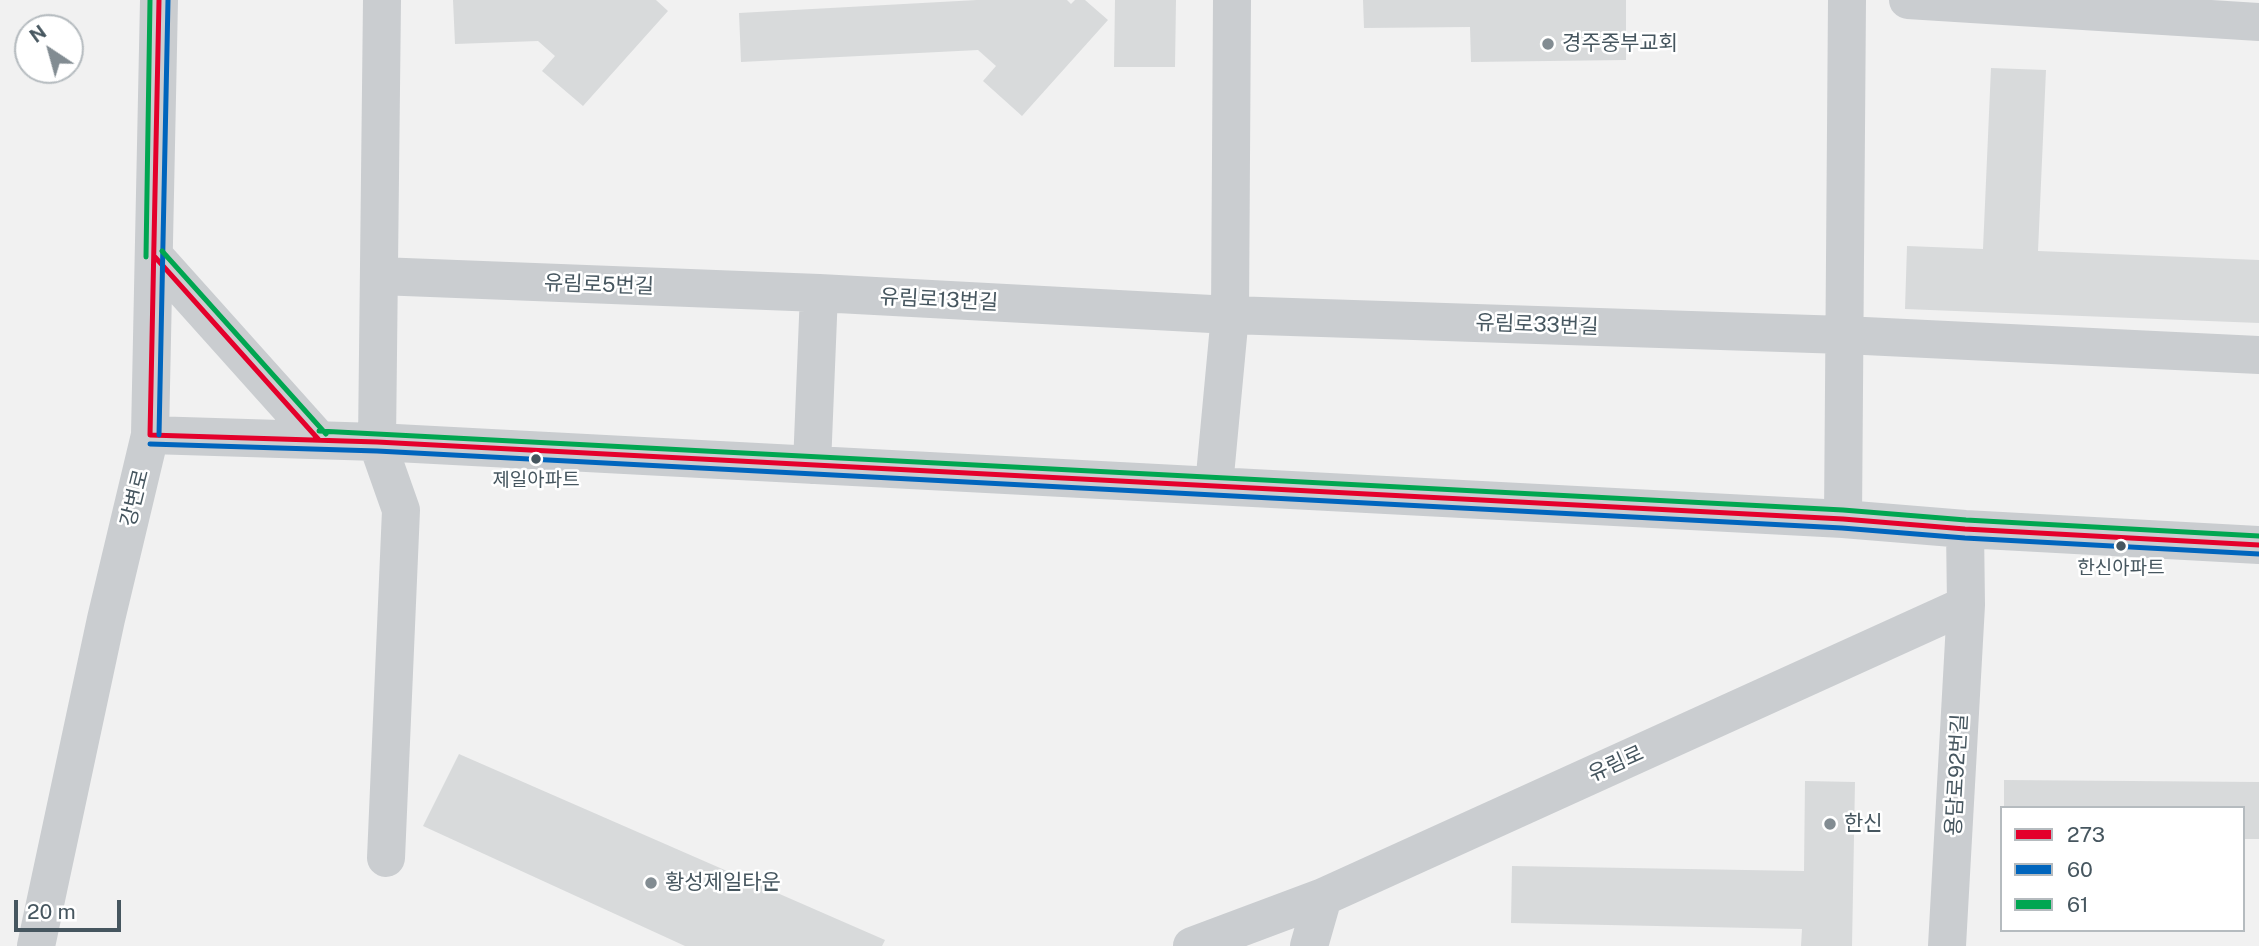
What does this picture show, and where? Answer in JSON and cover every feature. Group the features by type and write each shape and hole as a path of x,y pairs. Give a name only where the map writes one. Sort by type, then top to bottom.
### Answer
{"street":[{"name":"강변로","path":"36,946 106,619 150,435 159,0"},
{"path":"382,0 377,442 401,510 386,858"},
{"path":"1214,485 1230,316 1232,0"},
{"path":"1843,519 1847,0"},
{"path":"1908,0 2259,22"},
{"path":"155,257 319,440"},
{"name":"유림로5번길","path":"379,276 819,293"},
{"path":"812,464 819,293"},
{"name":"유림로13번길","path":"819,293 1230,316"},
{"name":"유림로33번길","path":"1230,316 1844,335 2259,355"},
{"path":"150,435 377,442 812,464 1843,519 1965,529 2259,545"},
{"path":"1965,529 1966,605"},
{"name":"유림로","path":"1192,946 1323,897 1966,605"},
{"name":"용담로92번길","path":"1947,946 1966,605"},
{"path":"1309,946 1323,897"}],"building":[{"path":"453,0 656,0 668,11 583,106 542,71 555,56 538,41 455,44"},
{"path":"977,0 1067,0 1071,4 1075,0 1085,0 1108,20 1022,116 983,81 996,66 978,50 741,62 739,13"},
{"path":"1115,0 1176,0 1175,67 1114,67"},
{"name":"경주중부교회","path":"1363,0 1626,0 1626,60 1471,62 1470,27 1364,28"},
{"path":"1991,68 2046,70 2038,251 2259,260 2259,323 1905,309 1907,246 1983,249"},
{"name":"황성제일타운","path":"459,754 885,940 882,946 685,946 423,826"},
{"path":"2004,780 2259,782 2259,839 2245,839 2245,806 2004,806"},
{"name":"한신","path":"1805,781 1855,782 1852,946 1801,946 1802,929 1511,923 1512,866 1804,871"}],"transit line":[{"name":"61","path":"146,257 150,0"},
{"name":"273","path":"150,435 159,0"},
{"name":"60","path":"159,435 168,0"},
{"name":"61","path":"162,251 326,434"},
{"name":"273","path":"155,257 319,440"},
{"name":"61","path":"319,431 1843,510 1966,520 2259,536"},
{"name":"273","path":"150,435 377,442 1843,519 1965,529 2259,545"},
{"name":"60","path":"150,444 377,451 1842,528 1965,538 2259,554"}],"place":[{"name":"경주중부교회","path":"1548,44"},
{"name":"제일아파트","path":"536,459"},
{"name":"한신아파트","path":"2121,546"},
{"name":"한신","path":"1830,824"},
{"name":"황성제일타운","path":"651,883"}]}
